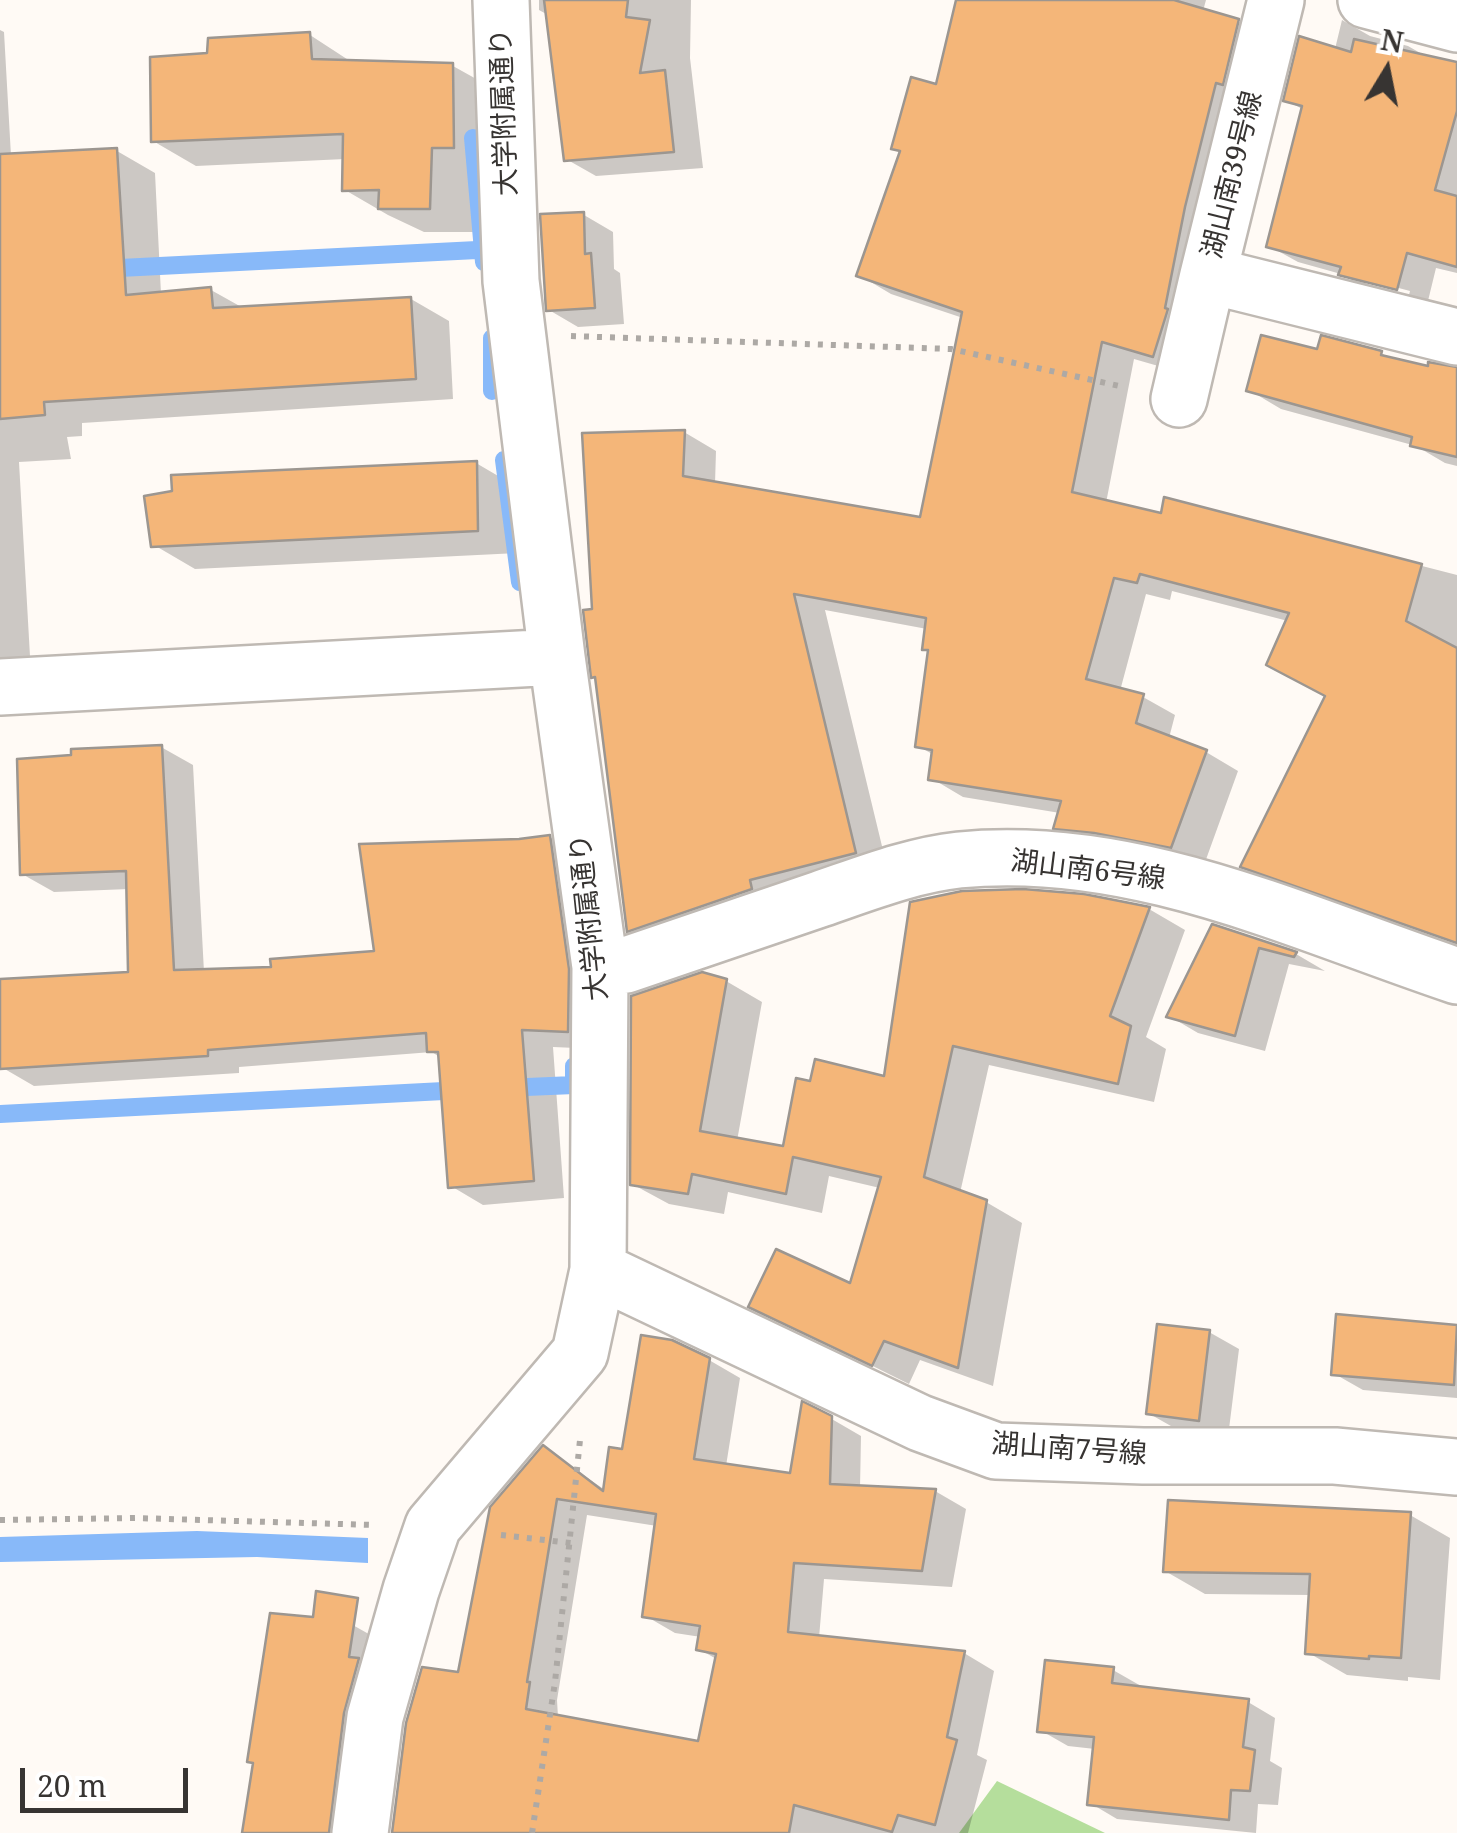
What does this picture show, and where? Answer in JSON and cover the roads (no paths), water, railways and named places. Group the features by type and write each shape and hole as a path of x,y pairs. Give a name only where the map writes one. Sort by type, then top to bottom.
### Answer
{"street":[{"name":"大学附属通り","path":"360,1833 375,1717 411,1590 434,1526 580,1354 598,1270 600,967 557,657 512,280 501,0"},
{"name":"湖山南39号線","path":"1276,0 1208,275 1457,336"},
{"path":"1366,0 1457,24"},
{"path":"1179,399 1208,275"},
{"path":"0,687 557,657"},
{"name":"湖山南6号線","path":"600,967 626,965 908,872 957,860 1038,860 1120,868 1206,887 1457,976"},
{"name":"湖山南7号線","path":"598,1270 920,1423 996,1451 1335,1456 1457,1467"}],"water":[{"path":"197,1531 368,1538 368,1563 257,1557 0,1562 0,1537"}],"waterway":[{"path":"473,138 484,262"},
{"path":"100,269 477,250"},
{"path":"492,338 492,391"},
{"path":"504,460 520,582"},
{"path":"503,1088 574,1085 574,1066"},
{"path":"0,1114 463,1090"}]}
